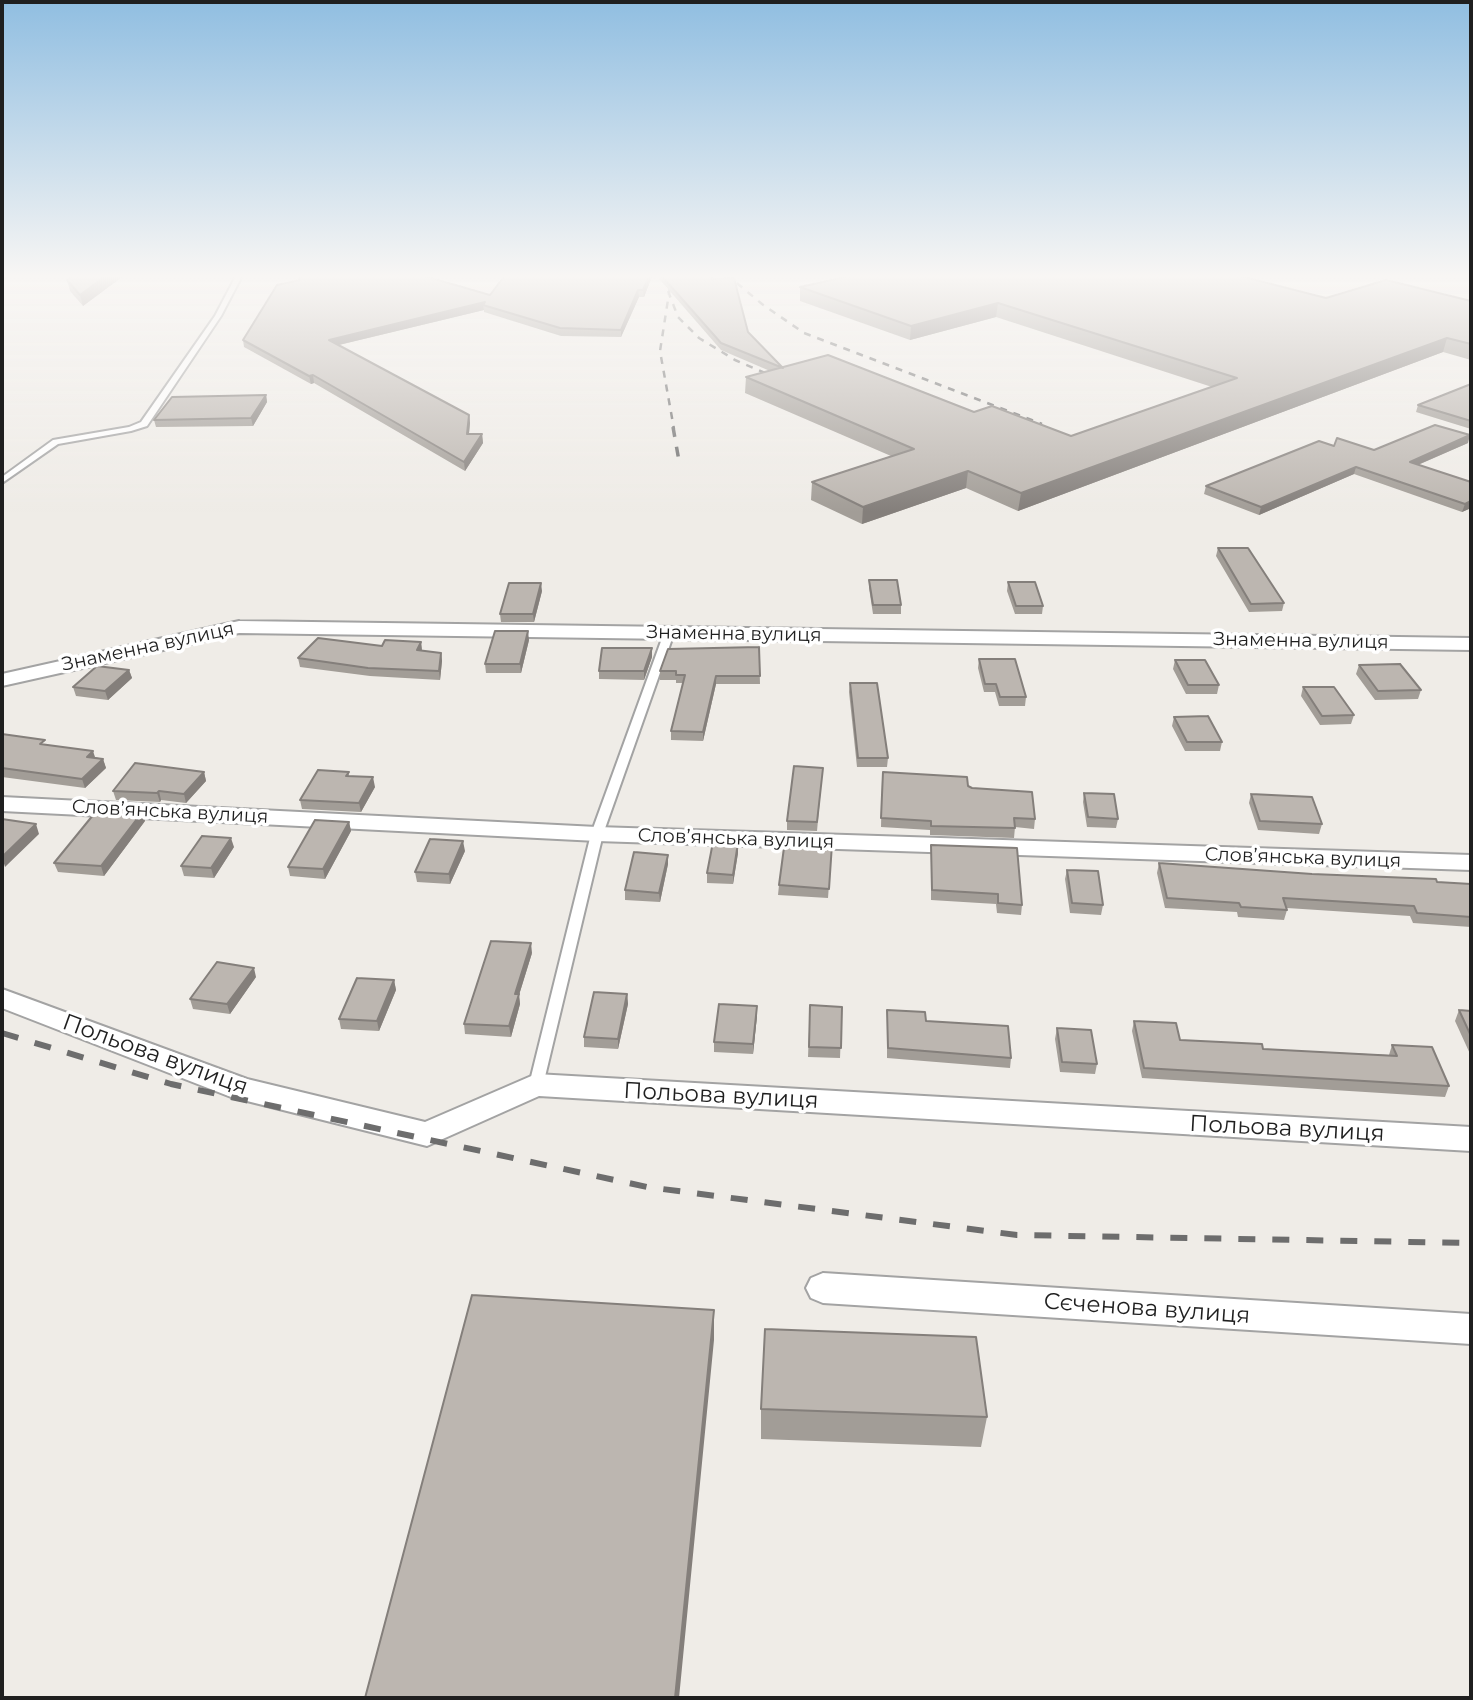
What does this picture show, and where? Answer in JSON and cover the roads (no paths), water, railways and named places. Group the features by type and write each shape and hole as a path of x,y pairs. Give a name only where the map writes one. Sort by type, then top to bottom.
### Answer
{"street":[{"name":"Знаменна вулиця","path":"2,680 239,626 1471,644"},
{"name":"Слов’янська вулиця","path":"2,804 597,834 1471,863"},
{"name":"Польова вулиця","path":"2,998 242,1089 427,1134 536,1085 1471,1139"},
{"name":"Сєченова вулиця","path":"823,1289 1471,1329"}],"lane":[{"path":"2,481 56,442 131,429 144,424 192,353"},
{"path":"536,1085 597,834 669,633"}],"railway":[{"path":"660,353 674,429"},
{"path":"724,353 781,380"},
{"path":"857,353 1042,424"},
{"path":"673,427 679,461"},
{"path":"2,1033 171,1084 647,1187 1017,1235 1471,1243"}]}
